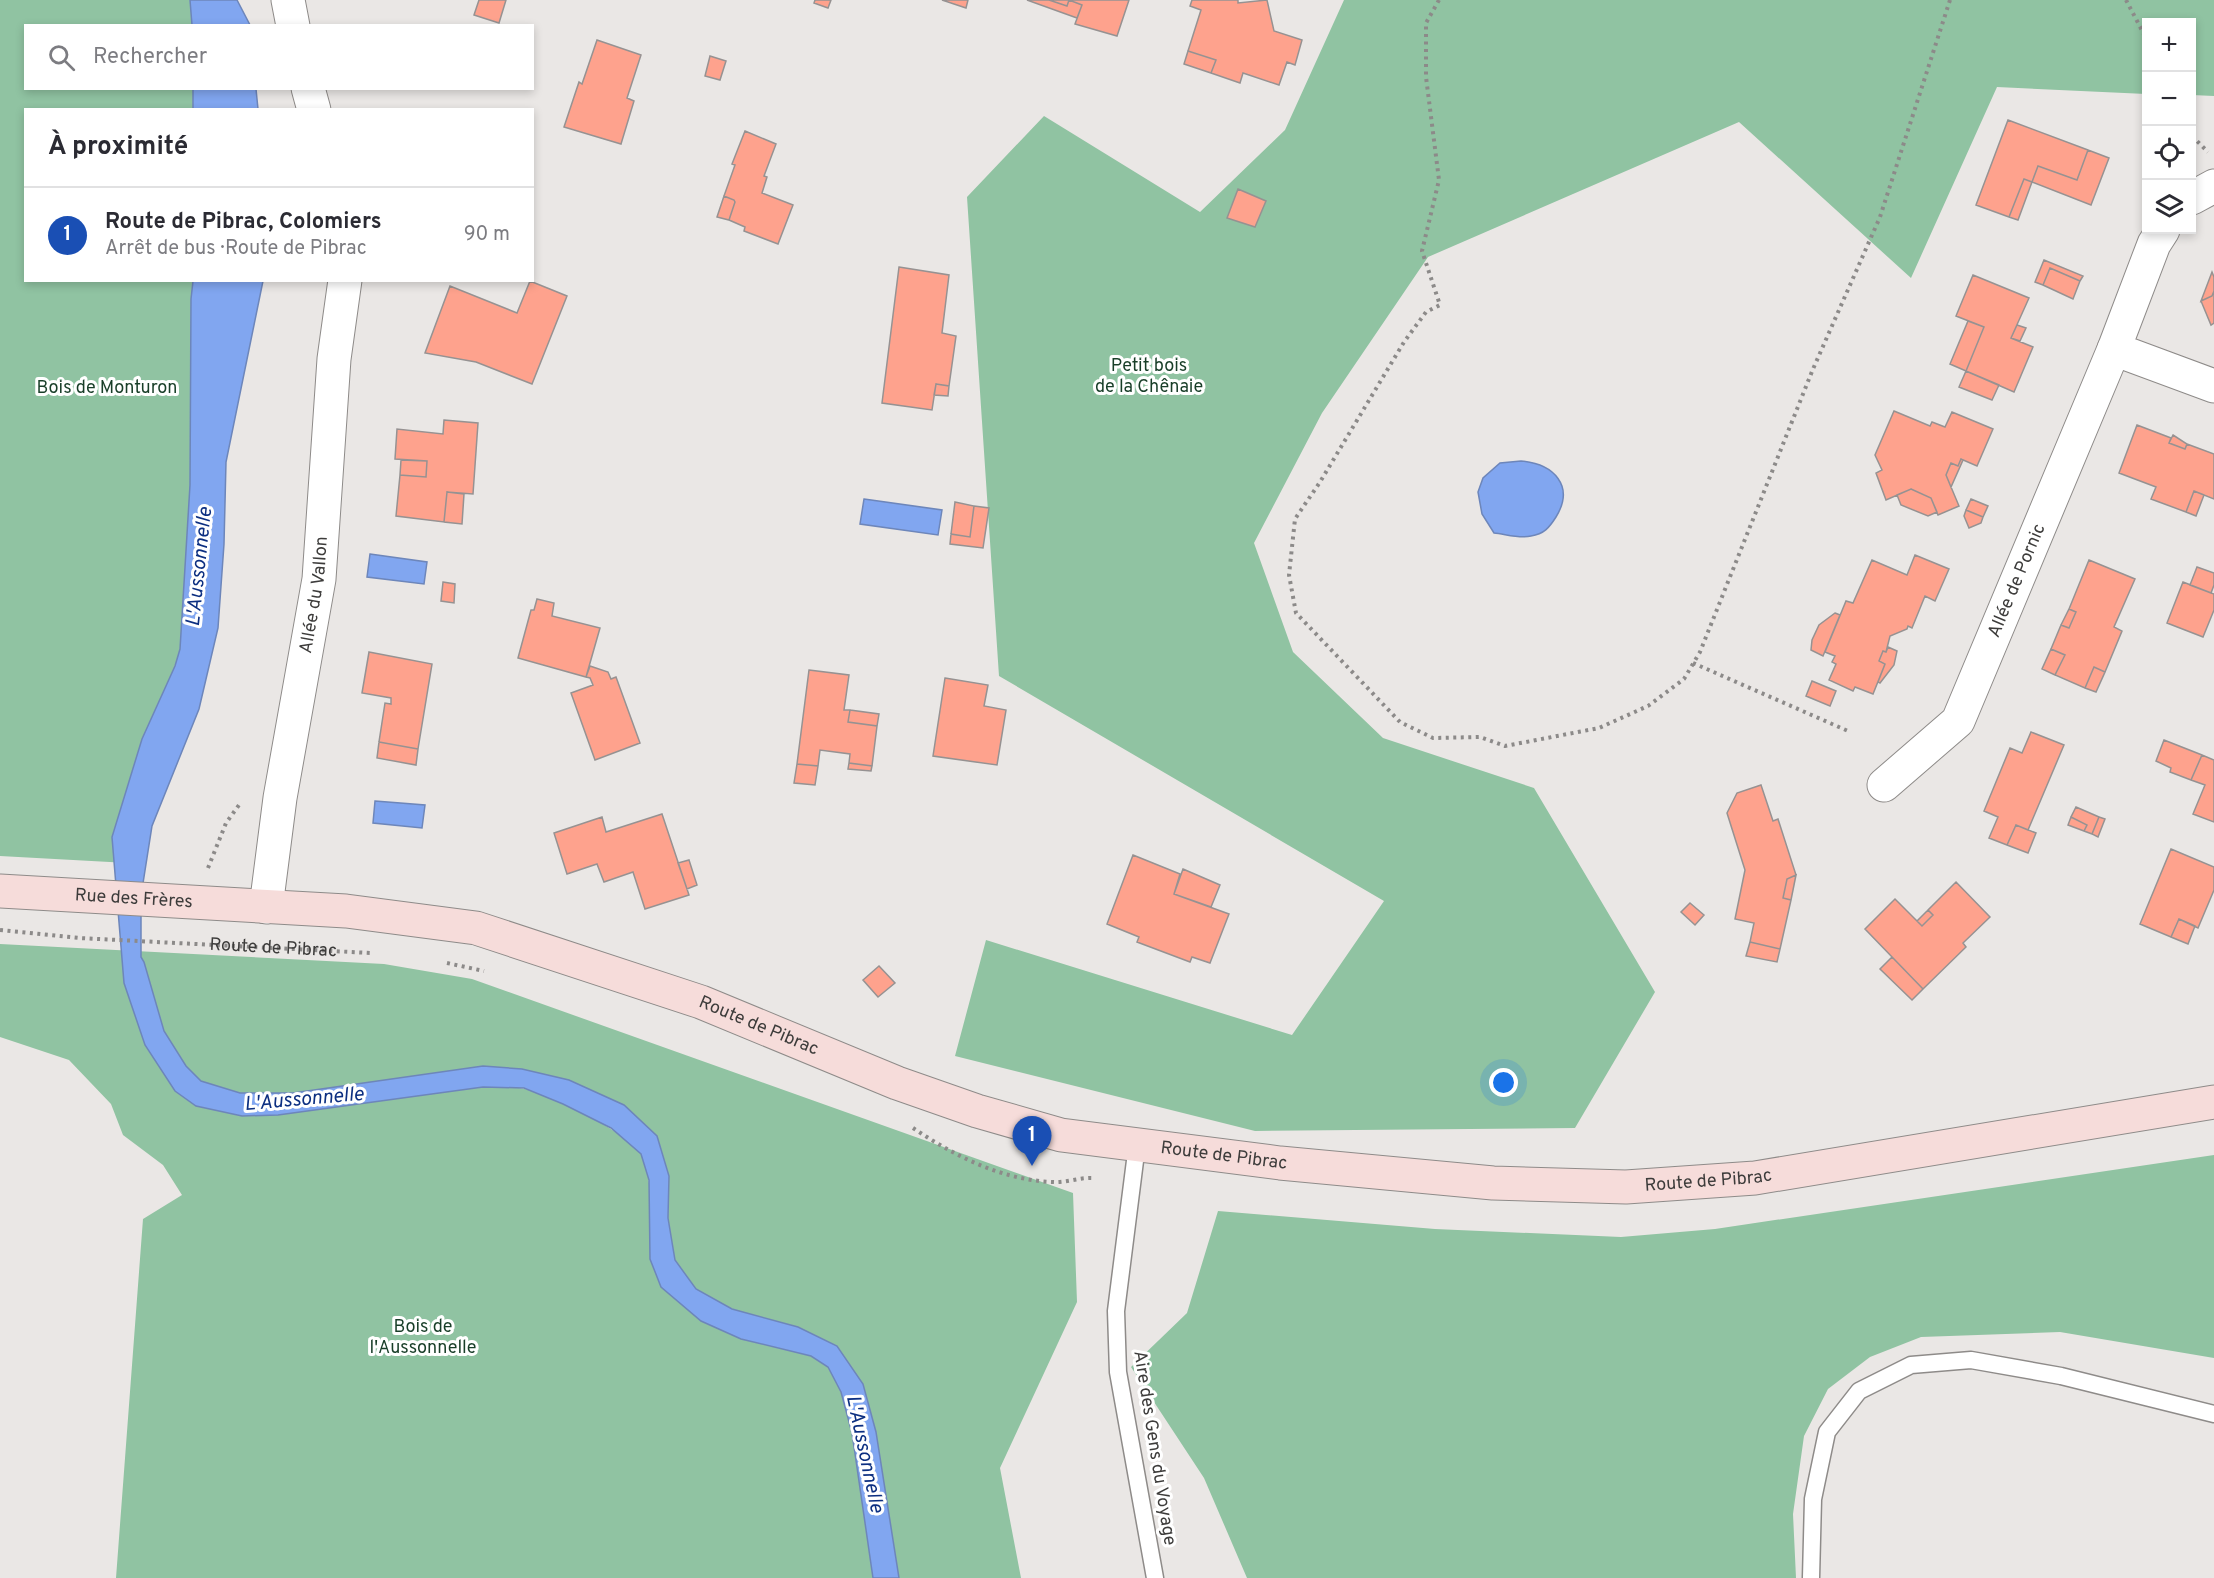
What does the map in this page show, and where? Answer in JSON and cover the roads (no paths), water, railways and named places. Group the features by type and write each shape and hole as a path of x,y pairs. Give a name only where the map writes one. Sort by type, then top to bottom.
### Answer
{"main road":[{"name":"Rue des Frères","path":"0,891 266,907"},
{"name":"Route de Pibrac","path":"266,907 346,911 476,928 701,1002 897,1083 977,1111 1061,1135 1280,1163 1493,1183 1626,1188 1755,1178 2214,1102"}],"street":[{"path":"288,0 293,24"},
{"path":"309,90 313,108"},
{"path":"2196,196 2214,186"},
{"name":"Allée de Pornic","path":"1884,785 1958,721 2114,349 2154,244 2160,234"},
{"name":"Allée du Vallon","path":"266,907 280,798 319,579 334,359 345,282"},
{"path":"2114,349 2214,386"}],"lane":[{"name":"Aire des Gens du Voyage","path":"1137,1145 1116,1311 1118,1372 1155,1578"},
{"path":"1811,1578 1813,1499 1827,1432 1859,1391 1911,1365 1971,1360 2061,1376 2214,1414"}],"water":[{"path":"190,0 237,0 249,24 192,24"},
{"path":"193,90 256,90 258,108 193,108"},
{"name":"L'Aussonnelle","path":"193,282 263,282 226,462 224,544 218,628 199,709 152,826 141,896 141,957 164,1031 186,1066 201,1081 240,1093 293,1093 483,1066 522,1069 569,1080 624,1105 657,1136 669,1176 668,1218 675,1260 696,1289 732,1309 798,1327 837,1346 863,1384 876,1432 899,1578 873,1578 852,1433 841,1392 828,1367 811,1356 741,1339 701,1321 661,1287 650,1259 649,1180 641,1154 611,1128 524,1088 483,1087 278,1115 242,1116 196,1106 175,1091 145,1045 124,983 112,837 142,739 175,666 180,649 190,485"},
{"path":"1521,461 1543,467 1558,478 1562,486 1561,506 1551,524 1539,534 1522,537 1494,533 1482,514 1478,492 1483,478 1500,463"},
{"path":"864,499 942,510 938,535 860,524"},
{"path":"370,554 427,562 424,584 367,577"},
{"path":"375,801 425,805 422,828 373,823"}],"place":[{"name":"Route de Pibrac, Colomiers","path":"1032,1166"}],"park label":[{"name":"Petit bois de la Chênaie","path":"1149,376"},
{"name":"Bois de Monturon","path":"107,388"},
{"name":"Bois de l'Aussonnelle","path":"423,1337"}]}
